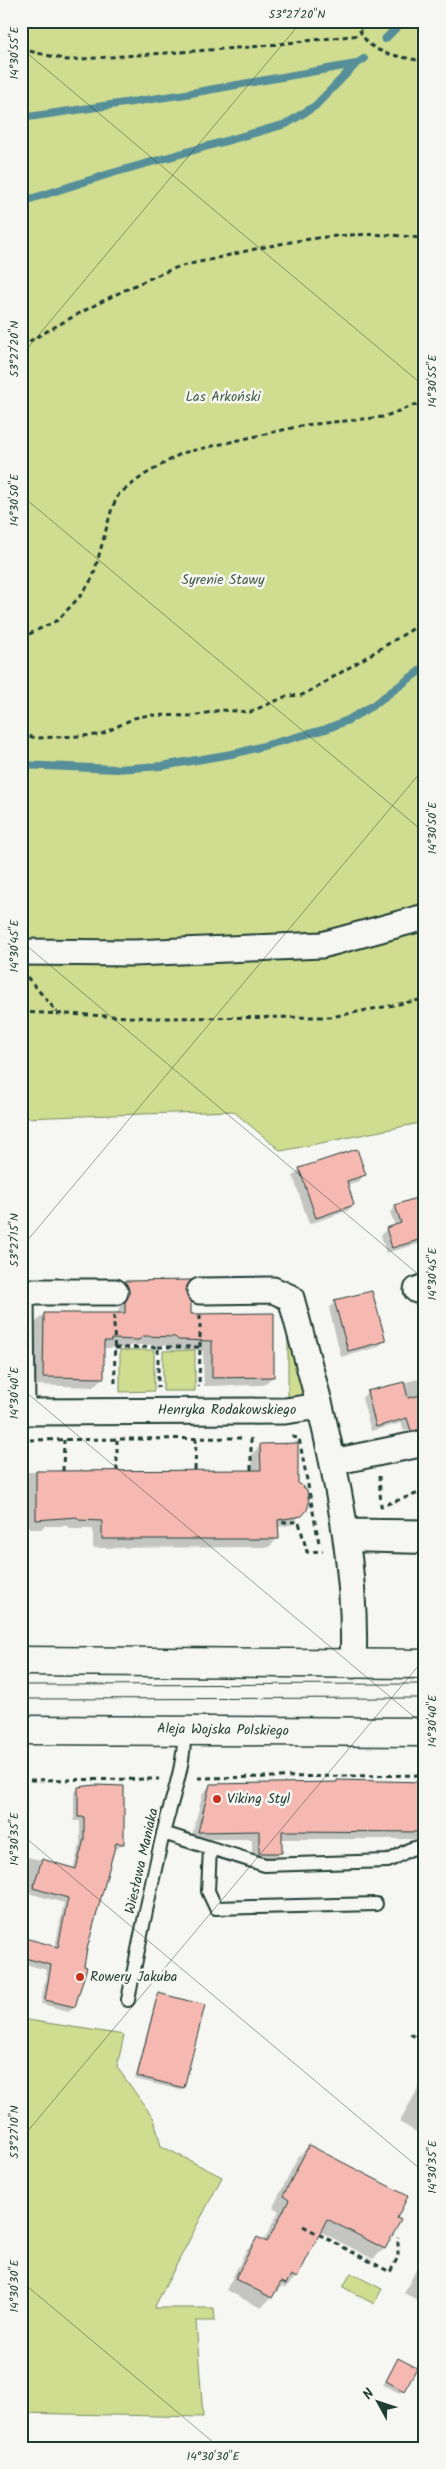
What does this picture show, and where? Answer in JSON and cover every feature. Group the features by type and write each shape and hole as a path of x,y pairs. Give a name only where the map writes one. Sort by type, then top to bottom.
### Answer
{"main road":[{"path":"21,1661 352,1665 425,1664"},
{"name":"Aleja Wojska Polskiego","path":"21,1730 184,1729 425,1732"}],"street":[{"path":"21,952 134,952 322,945 425,917"},
{"path":"200,1302 272,1290 291,1298 333,1462 347,1542 352,1590 352,1665"},
{"path":"22,1412 21,1292 115,1292"},
{"name":"Henryka Rodakowskiego","path":"22,1412 285,1411 320,1406"},
{"path":"333,1462 425,1443"},
{"path":"347,1542 425,1533"}],"lane":[{"path":"347,1542 425,1547"},
{"name":"Wiesława Maniaka","path":"128,2000 163,1833 178,1778 185,1742 184,1729"},
{"path":"163,1833 265,1865 388,1861 398,1857 408,1848 425,1847"},
{"path":"210,1848 208,1891 216,1908 376,1904"}],"path":[{"path":"21,31 27,21"},
{"path":"357,21 360,34 384,55 425,62"},
{"path":"21,49 67,60 251,46 360,34"},
{"path":"21,346 89,308 172,269 243,251 340,235 380,235 425,239"},
{"path":"21,638 58,620 83,593 93,578 112,508 120,494 144,475 182,453 191,450 304,425 384,417 425,401"},
{"path":"21,734 36,738 100,735 134,718 149,715 192,716 222,710 250,712 287,696 302,695 317,688 411,630 425,618"},
{"path":"21,971 57,1013"},
{"path":"21,1012 153,1018 331,1017 425,999"},
{"path":"200,1302 200,1411"},
{"path":"114,1323 114,1411"},
{"path":"115,1348 200,1347"},
{"path":"158,1348 158,1411"},
{"path":"286,1437 299,1438 321,1551"},
{"path":"251,1438 251,1470"},
{"path":"63,1471 64,1440"},
{"path":"117,1440 117,1471"},
{"path":"195,1470 196,1440"},
{"path":"378,1470 380,1506 425,1491"},
{"path":"282,1522 299,1522 307,1552 321,1551 347,1542"},
{"path":"21,1780 425,1775"},
{"path":"410,2034 425,2042"},
{"path":"303,2226 390,2272 398,2257 398,2237"}],"green space":[{"name":"Las Arkoński","path":"21,21 425,21 425,1122 281,1151 233,1111 21,1118"},
{"path":"21,1184 26,1184 24,1233 21,1233"},
{"path":"288,1327 305,1384 301,1396 288,1402"},
{"path":"120,1350 154,1350 154,1391 120,1392"},
{"path":"195,1350 195,1391 163,1391 163,1351"},
{"path":"21,2019 124,2035 117,2067 154,2119 161,2146 222,2177 154,2308 214,2308 215,2321 196,2321 203,2417 21,2413"},
{"path":"351,2273 382,2289 374,2304 343,2287"}],"building":[{"path":"357,1149 366,1175 347,1181 354,1205 316,1218 299,1168"},
{"path":"425,1195 425,1238 392,1248 386,1228 401,1223 395,1205"},
{"path":"191,1280 186,1291 191,1302 191,1314 274,1313 274,1377 212,1378 212,1341 143,1336 139,1340 111,1339 111,1341 104,1341 104,1378 43,1377 44,1313 125,1313 125,1301 129,1292 125,1281"},
{"path":"372,1291 386,1341 348,1351 334,1300"},
{"path":"404,1382 408,1398 425,1394 425,1429 411,1431 407,1418 376,1427 367,1391"},
{"path":"298,1443 298,1483 307,1490 309,1503 307,1510 302,1516 278,1520 279,1539 102,1539 102,1521 79,1520 77,1517 36,1520 36,1471 261,1470 260,1444"},
{"path":"337,1780 425,1782 425,1832 282,1831 282,1853 259,1853 259,1831 198,1832 210,1784 337,1782"},
{"path":"95,1785 124,1786 124,1844 116,1843 87,1949 84,1966 87,1967 75,2007 45,2000 51,1965 21,1957 21,1937 58,1947 68,1898 33,1888 42,1859 76,1869 84,1839 84,1817 78,1817 78,1787"},
{"path":"158,1993 205,2005 184,2088 137,2076"},
{"path":"309,2145 408,2196 397,2218 401,2220 385,2249 327,2219 297,2278 291,2275 286,2284 281,2282 272,2298 235,2279 257,2237 267,2242 289,2200 283,2196"},
{"path":"398,2358 417,2368 404,2391 386,2381"}],"waterway":[{"path":"385,39 403,21"},
{"path":"21,118 180,95 356,64 364,59"},
{"path":"21,202 109,174 286,124 315,106 356,64"},
{"path":"21,765 116,769 162,766 237,753 326,729 348,720 372,706 425,667"}],"tram line":[{"path":"21,1685 425,1684"},
{"path":"21,1699 425,1698"}],"place":[{"name":"Viking Styl","path":"217,1799"},
{"name":"Rowery Jakuba","path":"80,1977"}],"park label":[{"name":"Syrenie Stawy","path":"223,580"}]}
